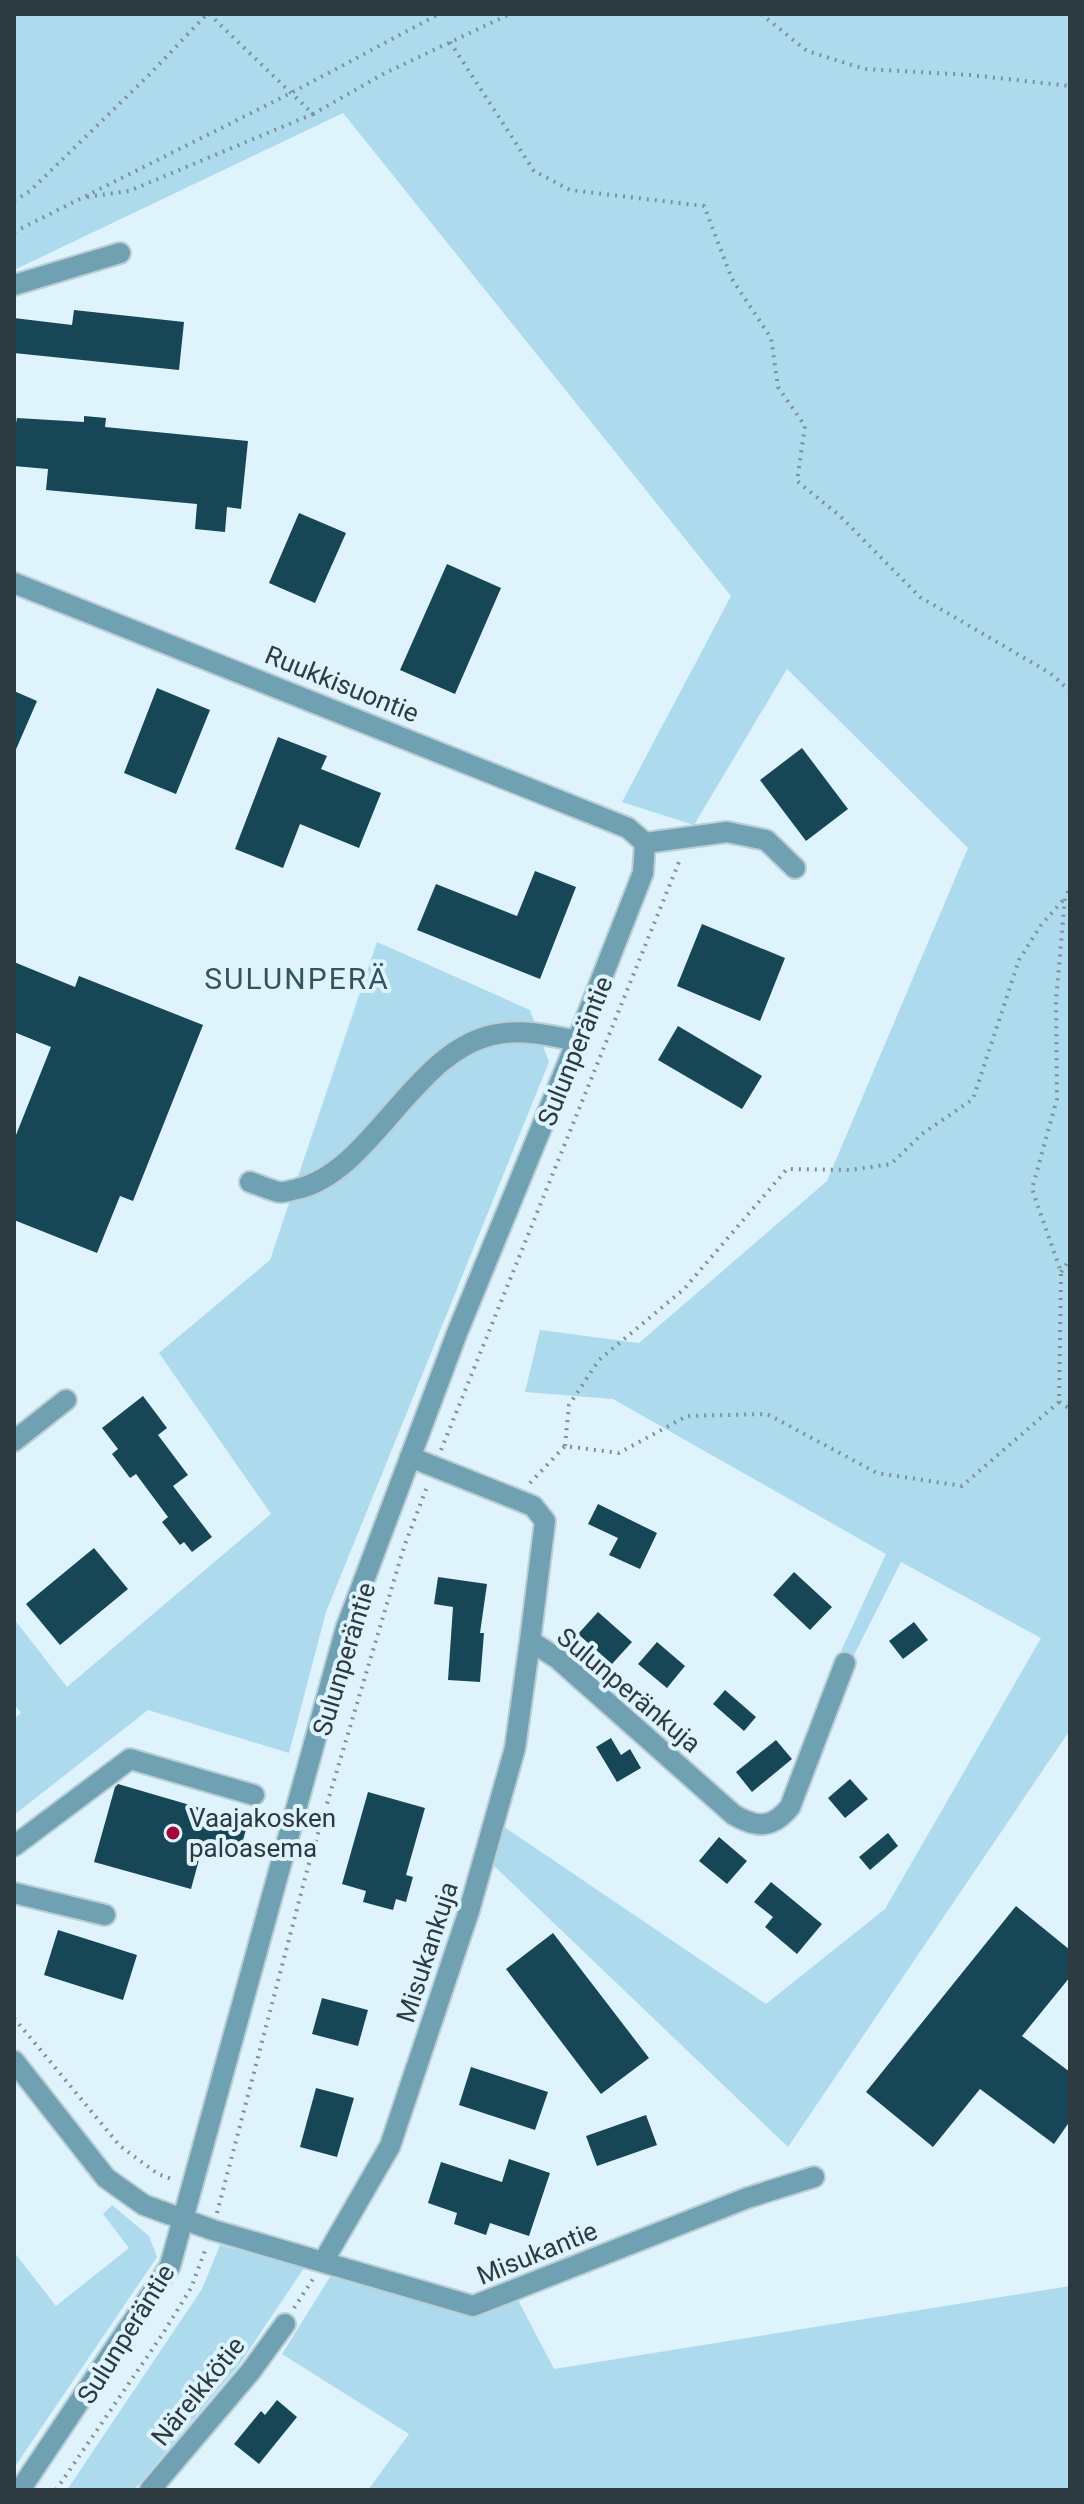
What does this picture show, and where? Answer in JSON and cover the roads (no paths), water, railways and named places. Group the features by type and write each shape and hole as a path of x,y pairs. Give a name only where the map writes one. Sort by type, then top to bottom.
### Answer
{"street":[{"path":"14,285 120,253"},
{"name":"Ruukkisuontie","path":"14,583 628,828 645,843"},
{"path":"645,843 727,832 766,840 795,868"},
{"name":"Sulunperäntie","path":"20,2490 170,2266 346,1628 457,1333 643,873 645,843"},
{"path":"250,1182 281,1193 310,1186 346,1162 414,1088 462,1047 498,1034 540,1034 577,1041"},
{"path":"14,1441 66,1400"},
{"name":"Sulunperänkuja","path":"410,1457 533,1506 545,1521 530,1641 557,1658 734,1815 751,1825 770,1823 790,1807 845,1663"},
{"name":"Misukankuja","path":"323,2262 390,2146 464,1926 515,1748 530,1641"},
{"path":"14,1846 130,1759 254,1795"},
{"path":"14,1893 105,1915"},
{"name":"Misukantie","path":"14,2061 106,2178 144,2205 213,2230 473,2306 747,2198 814,2177"},
{"name":"Näreikkötie","path":"150,2490 251,2371 285,2324"}],"place":[{"name":"Vaajakosken paloasema","path":"173,1833"}],"district":[{"name":"SULUNPERÄ","path":"297,978"}]}
